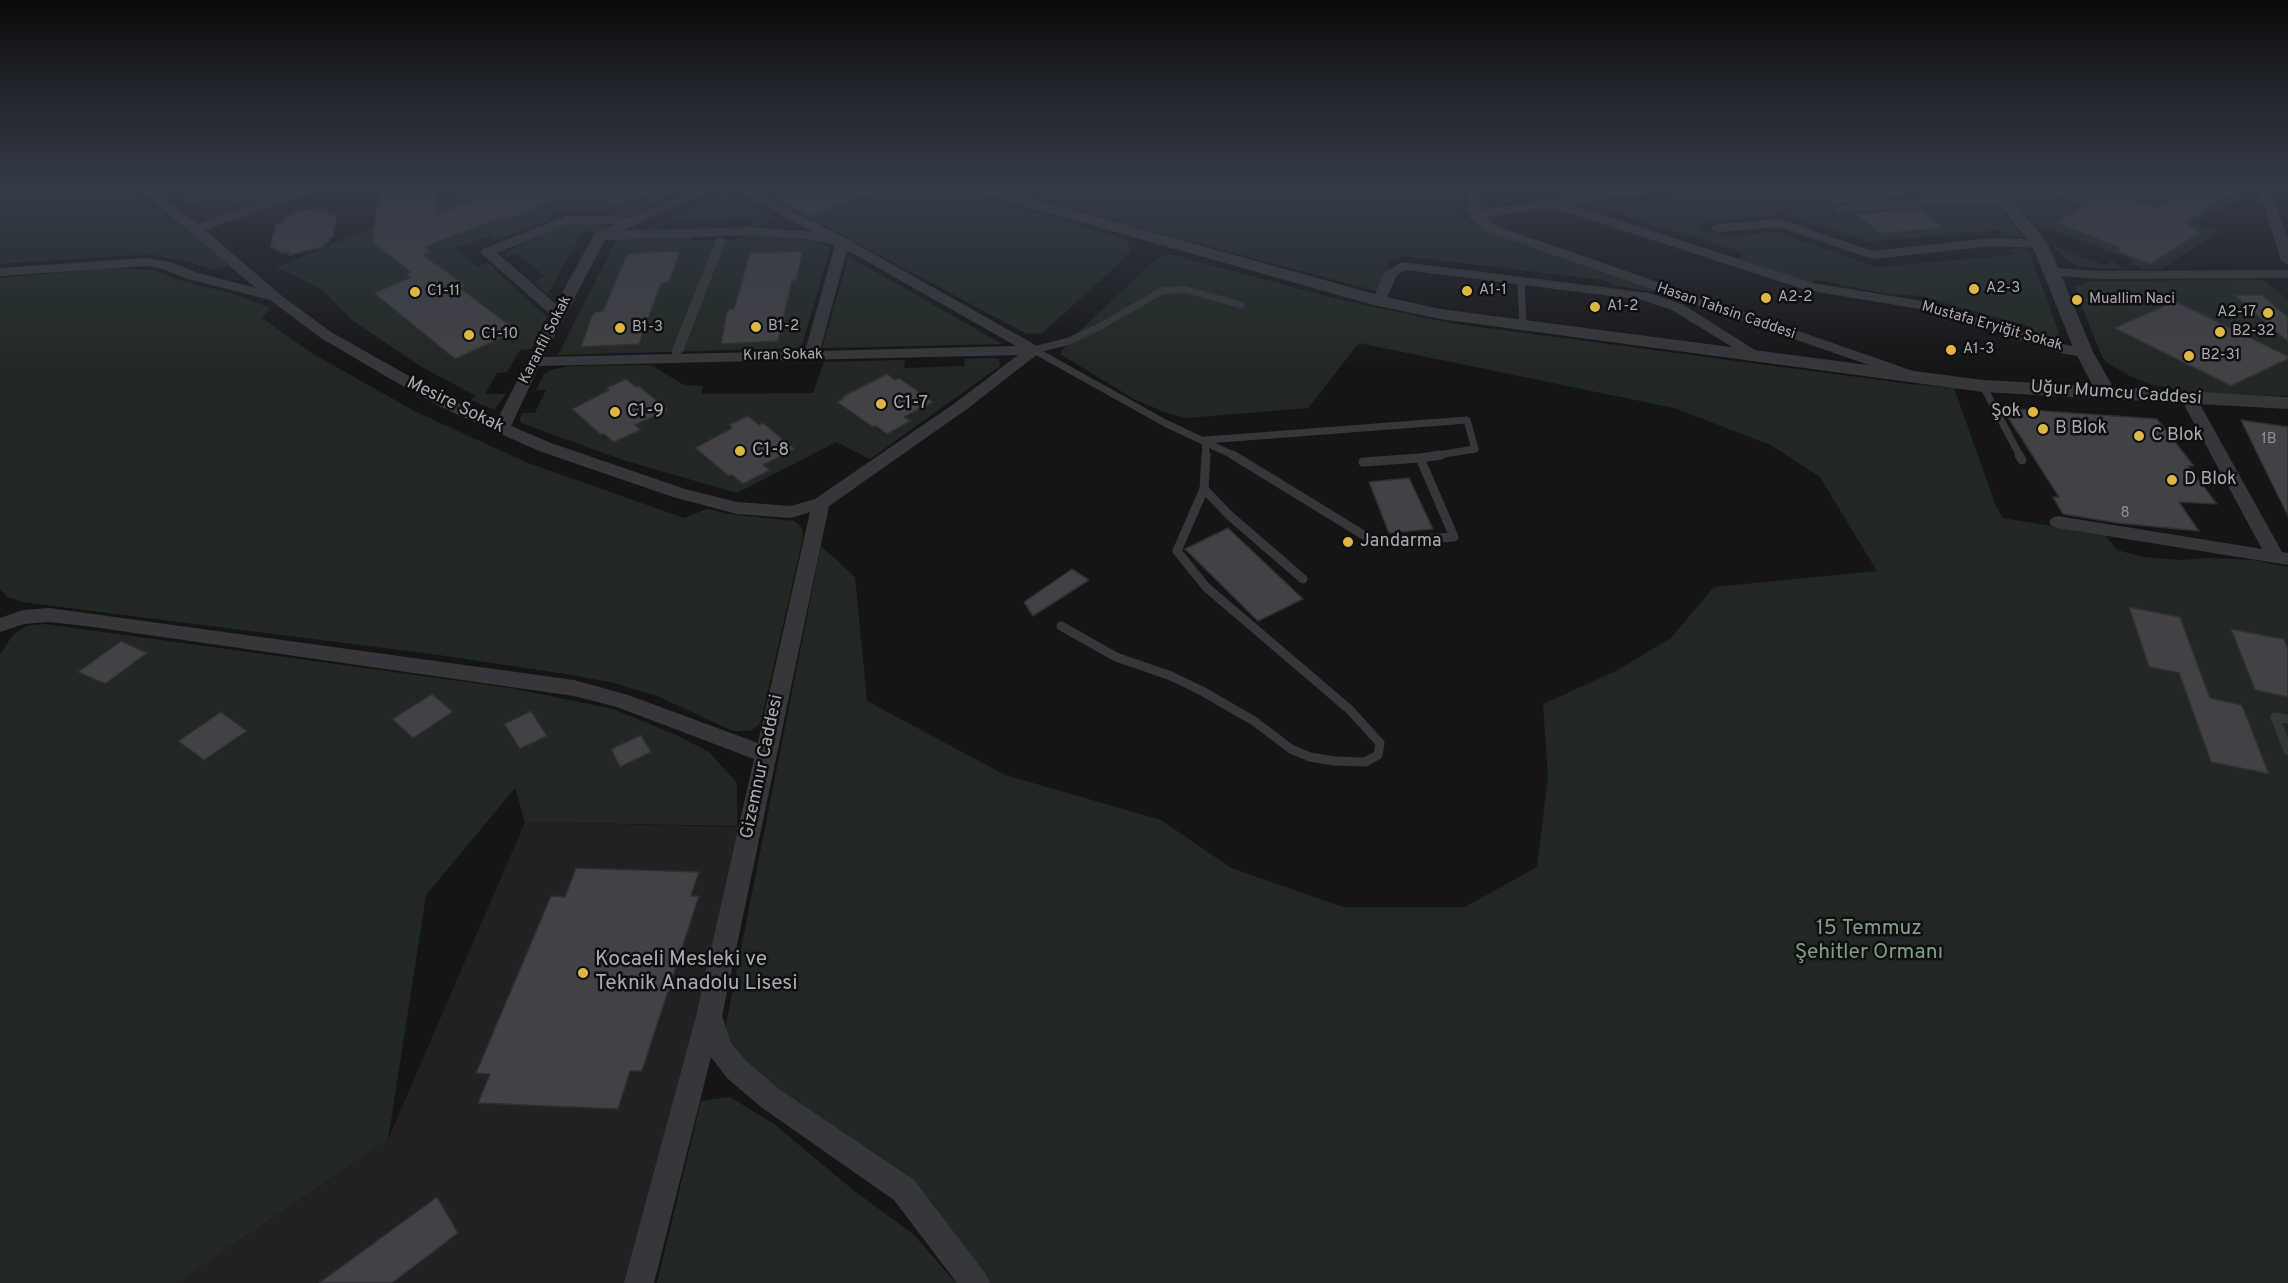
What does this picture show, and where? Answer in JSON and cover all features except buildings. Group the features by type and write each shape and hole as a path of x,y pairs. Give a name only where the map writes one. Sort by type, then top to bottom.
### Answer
{"street":[{"name":"Mesire Sokak","path":"216,246 277,299 326,335 449,405 501,429 640,481 716,504 763,512 790,513 821,504"},
{"path":"503,246 488,252 559,314"},
{"name":"Karanfil Sokak","path":"501,429 533,362 595,246"},
{"path":"677,352 719,246"},
{"path":"810,355 841,246"},
{"path":"821,504 961,406 1034,350 847,246"},
{"path":"1182,246 1379,301 1392,273 1402,266 1644,296 1662,300 1755,355"},
{"name":"Hasan Tahsin Caddesi","path":"1535,246 1911,375"},
{"name":"Mustafa Eryiğit Sokak","path":"1683,246 1811,288 1928,306 2065,349 2084,351"},
{"path":"1847,246 1872,255 1963,246"},
{"path":"2041,246 2084,351 2106,393"},
{"path":"2283,246 2288,261"},
{"path":"0,272 146,262 166,265 193,276 277,299"},
{"path":"2053,273 2288,274"},
{"name":"Uğur Mumcu Caddesi","path":"1379,301 1440,314 1983,386 2288,404"},
{"path":"1818,344 1833,354 1833,362 1827,364"},
{"name":"Kıran Sokak","path":"533,362 1034,350"},
{"path":"2189,399 2282,558"},
{"name":"Gizemnur Caddesi","path":"639,1283 709,1016 821,504"},
{"path":"2058,522 2282,558"},
{"path":"0,624 23,617 49,615 86,619 574,688 621,700 766,755"},
{"path":"709,1016 721,1050 736,1069 770,1098 904,1190 975,1283"}],"lane":[{"path":"1521,280 1523,325"},
{"path":"1034,350 1069,341 1100,327 1162,291 1184,289 1240,305"},
{"path":"1034,350 1165,423 1227,451 1375,542 1454,537 1420,458"},
{"path":"1983,386 2022,460"},
{"path":"1205,440 1467,420 1475,449 1420,458 1363,462"},
{"path":"1061,626 1108,653 1171,676 1202,691 1254,721 1291,749 1310,757 1334,762 1365,762 1378,754 1380,743 1350,710 1206,587 1177,551 1204,489 1207,463 1205,440"},
{"path":"1204,489 1229,515 1302,579"},
{"path":"2288,719 2275,717 2288,750"}],"shaded area":[{"name":"Kocaeli Mesleki ve Teknik Anadolu Lisesi","path":"525,822 745,827 626,1283 176,1283 388,1140"}],"green space":[{"path":"0,246 205,246 228,265 214,270 153,255 0,264"},
{"path":"329,246 462,246 456,248 477,267 488,263 547,317 531,349 520,350 507,372 497,373 485,394 506,394 495,409 492,409 471,400 476,396 420,366 352,320 324,291 277,267"},
{"path":"519,246 575,246 547,294 533,282 545,277 517,253 504,258 510,250"},
{"path":"614,246 828,246 830,249 801,348 558,355"},
{"path":"863,246 1129,246 1130,251 1119,264 1042,333 1027,334"},
{"path":"1207,246 1525,246 1662,293 1616,286 1603,280 1404,256 1388,262 1391,273 1383,293"},
{"path":"1720,246 1816,246 1877,267 2014,255 2010,250 2021,248 2029,251 2062,341 2026,331 2028,326 1920,296 1886,294 1814,279 1812,284 1739,259 1743,253"},
{"path":"2052,246 2104,265 2113,261 2123,269 2079,267 2068,261"},
{"path":"2095,246 2197,246 2161,269 2144,269 2129,263 2133,260"},
{"name":"15 Temmuz Şehitler Ormanı","path":"1165,255 1173,255 1333,298 1449,323 1954,388 1996,506 2003,518 2105,535 2117,550 2143,557 2181,560 2209,558 2253,560 2288,567 2288,1283 975,1283 904,1190 721,1050 821,546 855,577 867,701 1005,775 1161,820 1231,868 1343,907 1465,907 1537,867 1548,777 1543,704 1616,671 1671,638 1714,587 1877,571 1820,477 1771,445 1674,408 1359,343 1308,408 1186,418 1164,412 1134,399 1060,354 1069,341 1155,260"},
{"path":"849,257 1002,344 822,348"},
{"path":"112,268 153,270 185,282 234,294 270,308 262,318 310,352 416,412 528,463 684,518 707,509 728,514 794,521 802,528 803,537 762,717 758,726 750,731 733,731 657,696 614,683 566,674 439,655 22,602 6,596 0,588 0,278"},
{"path":"2264,280 2288,300 2288,396 2199,393 2153,385 2132,377 2107,363 2102,357 2075,288 2089,281"},
{"path":"965,359 999,359 1000,366 870,459 836,442 737,493 623,460 521,423 520,418 523,413 535,413 546,390 536,390 544,374 570,366 651,365 684,385 703,386 701,394 813,393 824,362 905,360 904,368 964,366"},
{"path":"44,624 510,688 613,709 676,735 709,752 737,783 737,826 525,822 515,788 426,895 388,1140 176,1283 0,1283 0,654 13,635 27,626"},
{"path":"730,1097 774,1124 853,1190 913,1234 956,1283 657,1283 701,1101"}],"place":[{"name":"A2-3","path":"1974,289"},
{"name":"A1-1","path":"1467,291"},
{"name":"C1-11","path":"415,292"},
{"name":"A2-2","path":"1766,298"},
{"name":"Muallim Naci","path":"2077,300"},
{"name":"A1-2","path":"1595,307"},
{"name":"A2-17","path":"2268,313"},
{"name":"B1-2","path":"756,327"},
{"name":"B1-3","path":"620,328"},
{"name":"B2-32","path":"2220,332"},
{"name":"C1-10","path":"469,335"},
{"name":"A1-3","path":"1951,350"},
{"name":"B2-31","path":"2189,356"},
{"name":"C1-7","path":"881,404"},
{"name":"C1-9","path":"615,412"},
{"name":"Şok","path":"2033,412"},
{"name":"B Blok","path":"2043,429"},
{"name":"C Blok","path":"2139,436"},
{"name":"C1-8","path":"740,451"},
{"name":"D Blok","path":"2172,480"},
{"name":"Jandarma","path":"1348,542"},
{"name":"Kocaeli Mesleki ve Teknik Anadolu Lisesi","path":"583,973"}]}
